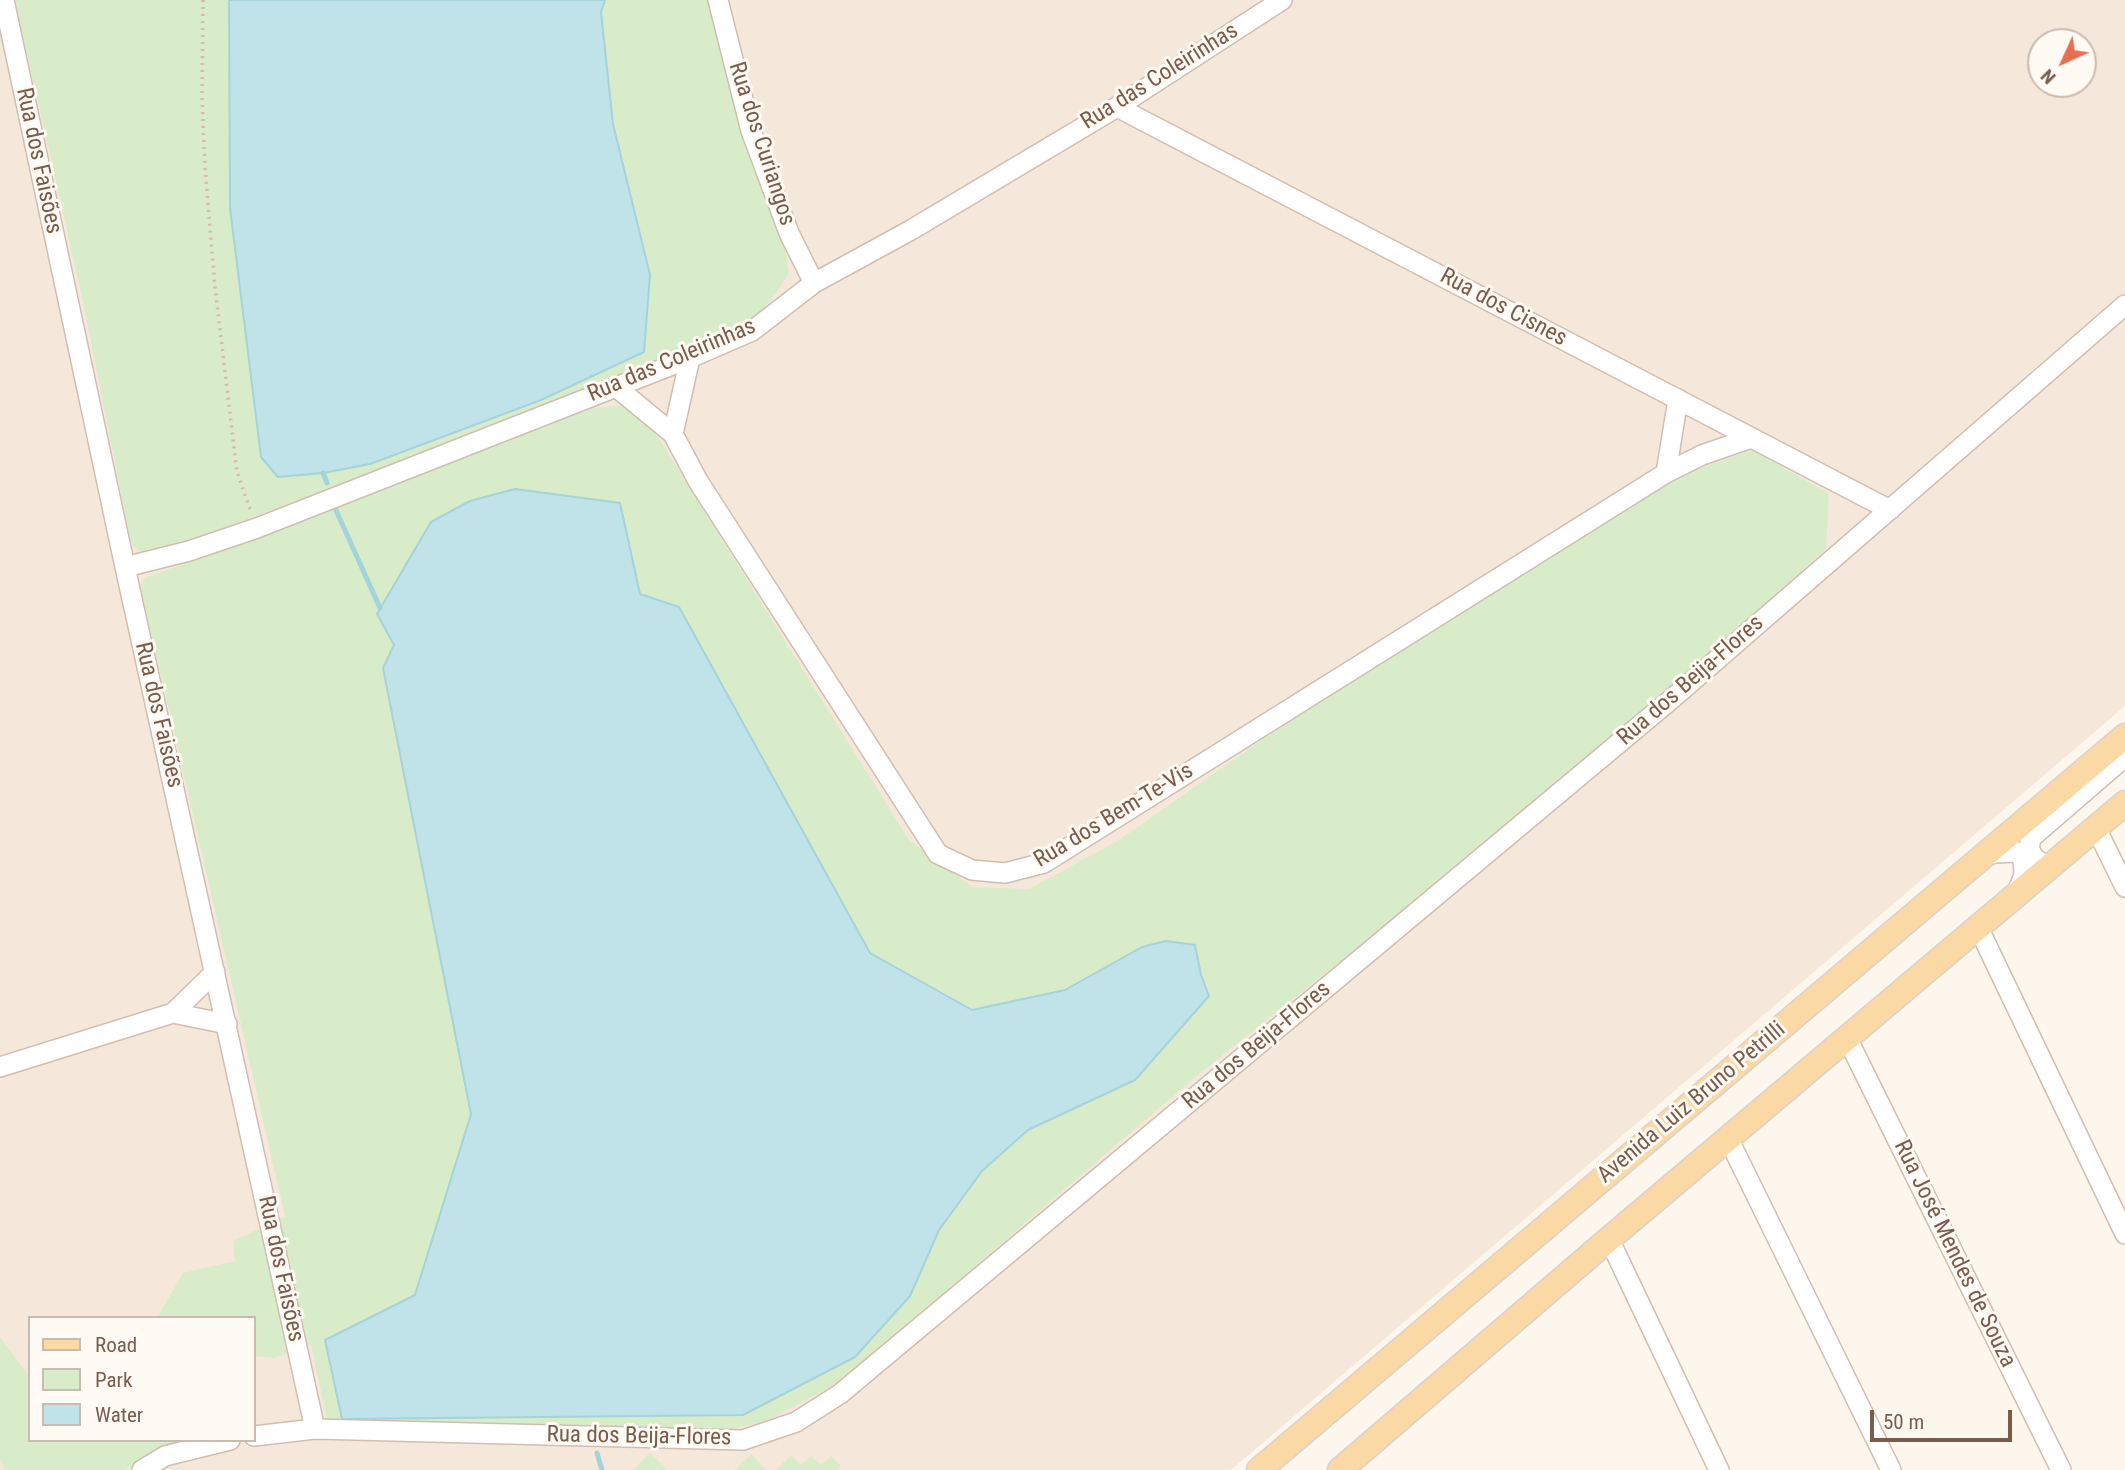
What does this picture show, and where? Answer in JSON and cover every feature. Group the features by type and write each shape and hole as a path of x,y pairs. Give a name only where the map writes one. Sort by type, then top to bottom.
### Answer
{"main road":[{"name":"Avenida Luiz Bruno Petrilli","path":"1259,1470 2125,736"},
{"path":"1340,1470 2125,803"}],"street":[{"name":"Rua dos Faisões","path":"4,0 125,567 315,1429"},
{"name":"Rua dos Curiangos","path":"718,0 751,131 789,233 814,283"},
{"name":"Rua das Coleirinhas","path":"125,567 189,551 257,528 690,358 752,331 814,283 911,230 1117,107 1282,0"},
{"name":"Rua dos Cisnes","path":"1117,107 1890,509"},
{"name":"Rua dos Beija-Flores","path":"256,1436 315,1429 743,1440 796,1422 840,1394 1674,697 2125,304"},
{"path":"673,434 690,358"},
{"name":"Rua dos Bem-Te-Vis","path":"616,387 673,434 698,481 938,855 972,870 1005,873 1044,863 1666,473 1702,455 1751,438"},
{"path":"1666,473 1678,399"},
{"path":"2050,867 2039,863 2031,855 2031,838 2120,761 2125,746"},
{"path":"2096,828 2125,887"},
{"path":"1982,858 1995,853 2017,852 2022,859 2024,875 2016,895"},
{"path":"1978,927 2125,1234"},
{"path":"0,1067 173,1013 215,972"},
{"path":"173,1013 227,1024"},
{"name":"Rua José Mendes de Souza","path":"1847,1038 2061,1470"},
{"path":"1728,1138 1891,1470"},
{"path":"1609,1239 1719,1470"},
{"path":"142,1470 165,1456 222,1442"}],"path":[{"path":"203,0 202,97 215,287 237,472 257,528"}],"shaded area":[{"path":"0,0 2125,0 2125,706 1231,1470 0,1470"}],"green space":[{"path":"15,0 229,0 230,208 278,477 323,473 370,464 541,400 644,352 650,275 613,124 601,12 605,0 714,0 783,237 789,274 758,318 695,350 199,539 152,552 140,551 133,546 130,537 81,293"},
{"path":"629,405 658,437 909,840 972,887 1029,889 1119,840 1266,737 1676,477 1753,450 1829,494 1826,549 1670,691 1441,881 1199,1074 841,1381 765,1422 723,1430 328,1425 311,1345 274,1358 256,1356 256,1316 158,1316 183,1273 235,1261 233,1241 285,1216 141,582 147,577 335,508 592,408","holes":["515,489 556,496 640,594 870,953 972,1010 1066,990 1142,947 1195,946 1209,996 1135,1080 1028,1130 982,1171 939,1230 910,1296 855,1357 743,1414 342,1419 325,1340 415,1295 471,1114 383,668 394,645"]},
{"path":"0,1337 28,1375 28,1442 181,1442 167,1446 125,1470 5,1470 0,1461"},
{"path":"650,1453 667,1470 633,1470"},
{"path":"751,1454 766,1470 735,1470"},
{"path":"791,1455 801,1465 811,1456 821,1465 831,1456 841,1466 837,1470 776,1470"}],"water":[{"path":"229,0 605,0 601,12 613,124 650,275 644,352 541,400 370,464 323,473 278,477 261,457 230,208"},
{"path":"515,489 620,503 640,594 679,607 870,953 972,1010 1065,990 1142,947 1166,941 1195,945 1201,975 1209,996 1135,1080 1028,1130 982,1171 939,1230 910,1296 855,1357 743,1415 342,1419 325,1340 415,1295 471,1114 383,668 394,645 377,614 431,522 470,501"}],"waterway":[{"path":"323,473 327,483"},
{"path":"335,508 380,608"},
{"path":"597,1453 602,1470"}]}
